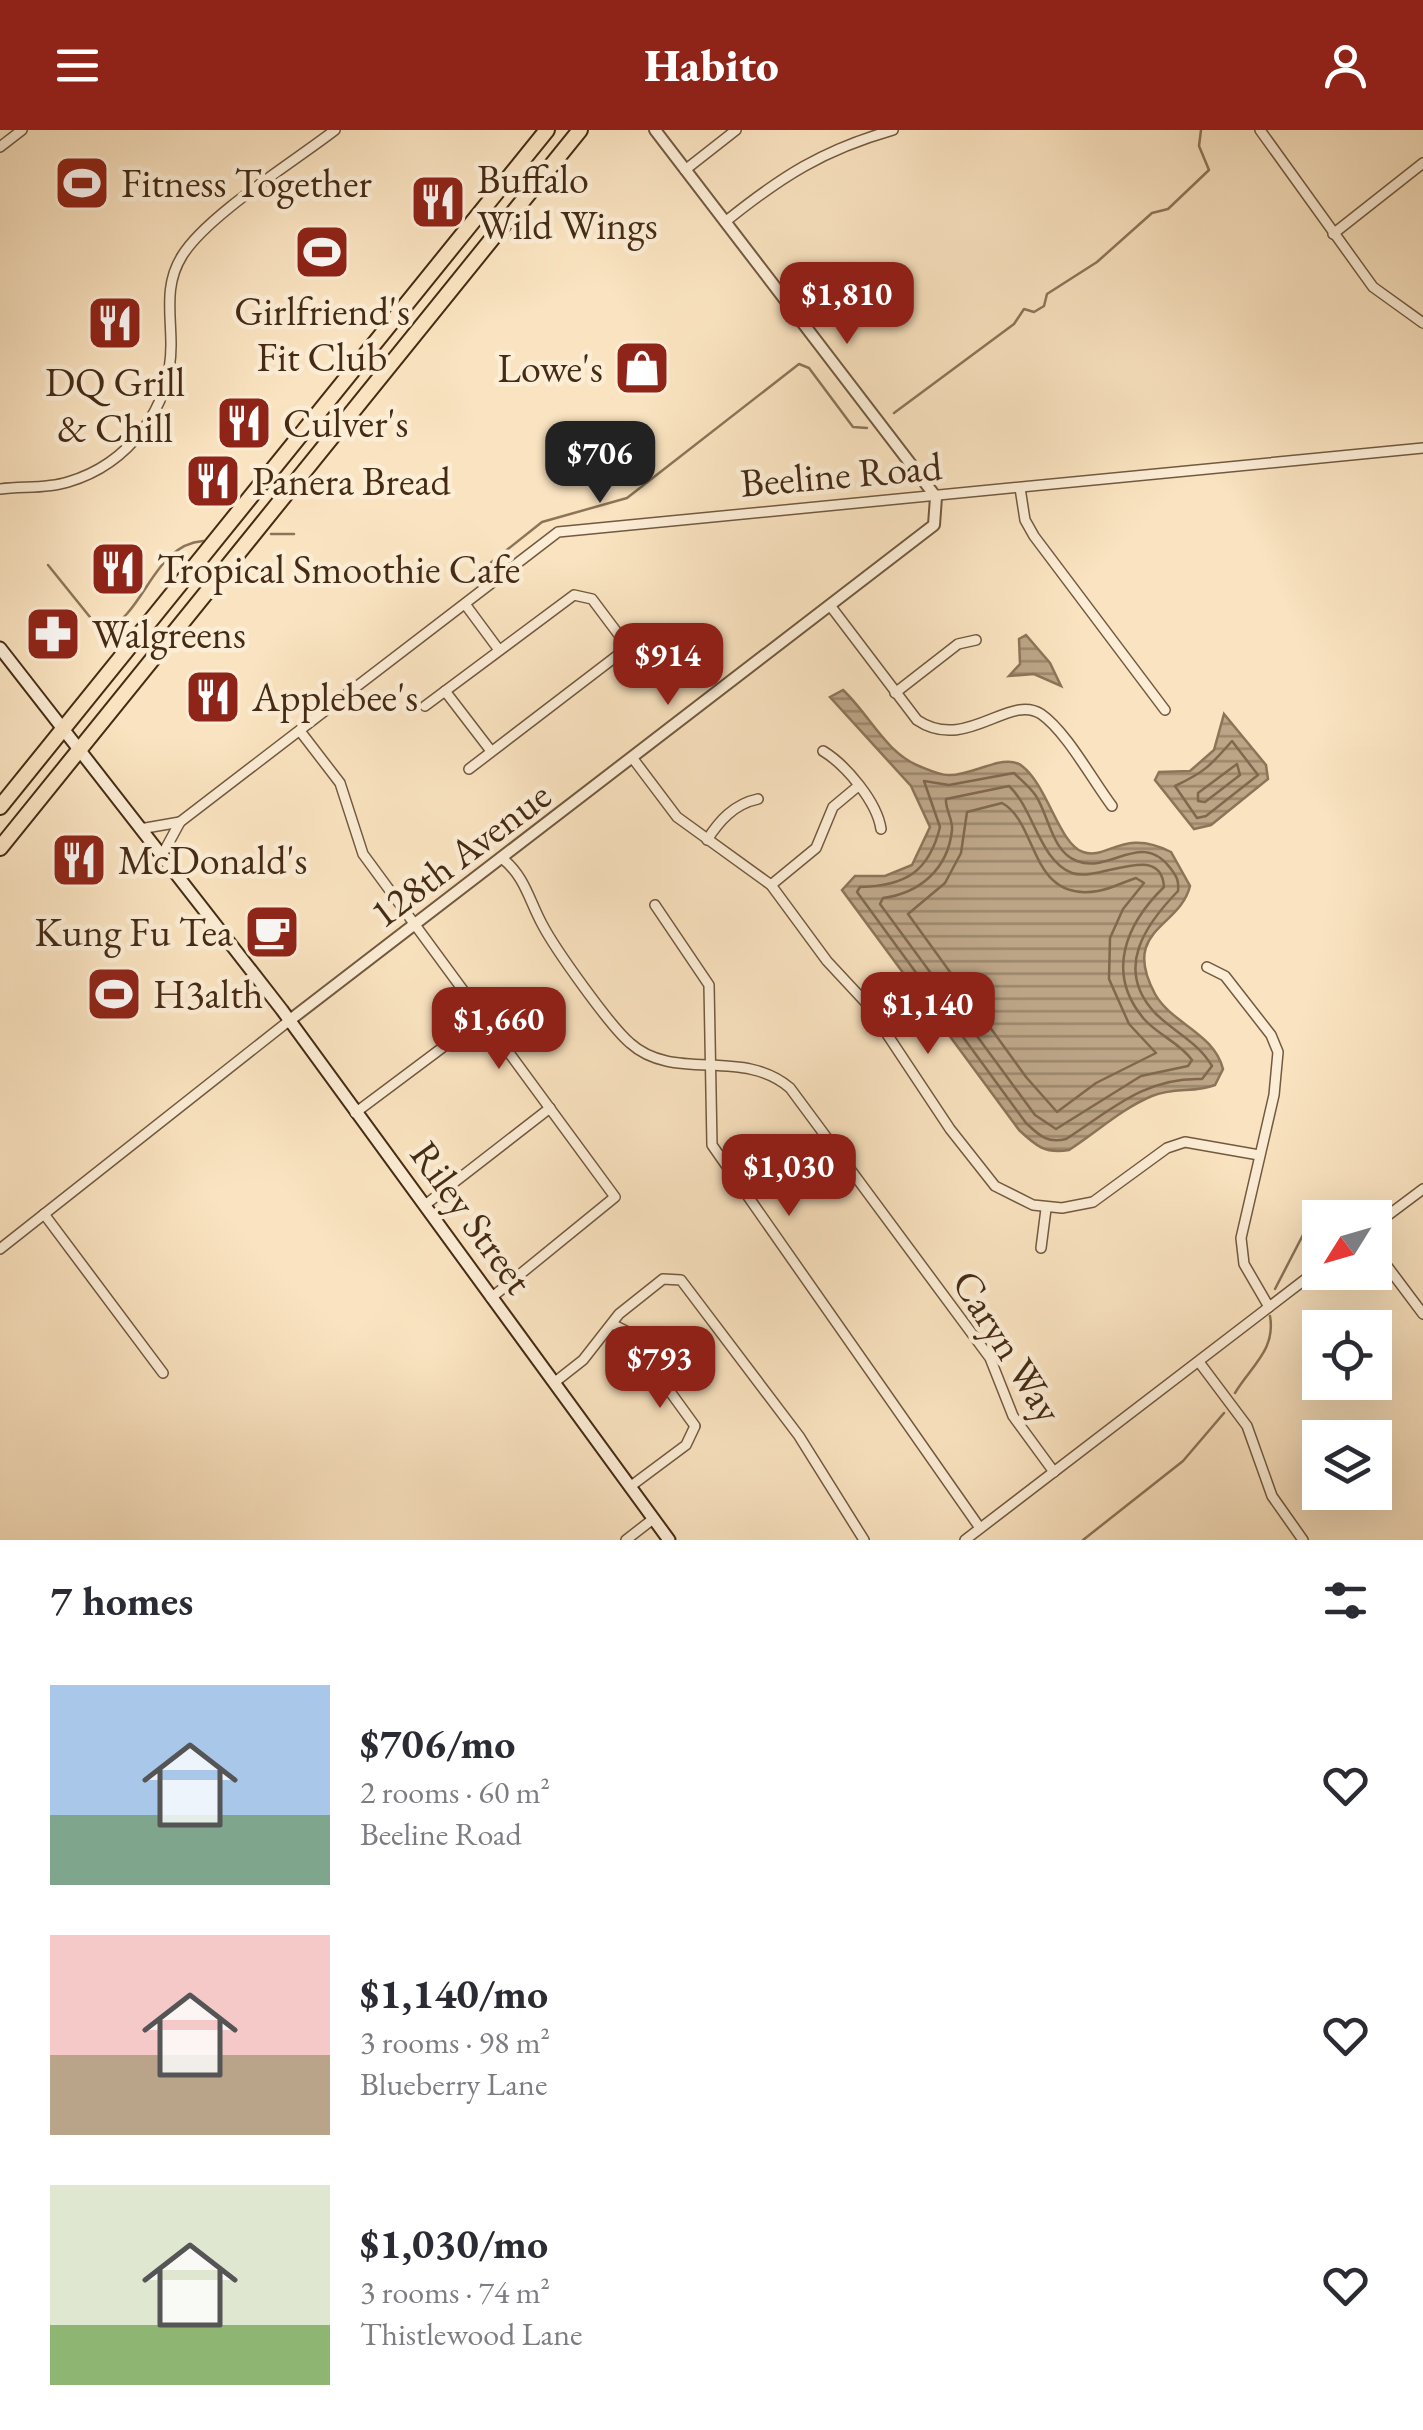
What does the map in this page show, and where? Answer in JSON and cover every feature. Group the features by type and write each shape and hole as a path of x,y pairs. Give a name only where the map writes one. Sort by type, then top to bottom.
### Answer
{"highway":[{"path":"0,807 547,130"},
{"path":"0,848 580,130"},
{"path":"478,216 480,230 490,241"},
{"path":"195,566 207,580 206,592"}],"main road":[{"name":"Riley Street","path":"0,648 290,1020 669,1540"}],"street":[{"path":"0,147 22,130"},
{"path":"0,489 68,482 102,468 130,446 150,420 166,383 171,348 170,288 184,252 207,228 335,130"},
{"path":"655,130 936,496"},
{"path":"685,170 736,130"},
{"path":"725,222 810,160 893,130"},
{"path":"1263,132 1373,286 1423,323"},
{"path":"1333,234 1423,163"},
{"path":"1412,315 1423,306"},
{"name":"Beeline Road","path":"161,857 180,822 558,532 1423,448"},
{"path":"1020,488 1025,520 1034,536 1165,710"},
{"name":"128th Avenue","path":"0,1249 290,1020 928,533 936,515 936,496"},
{"path":"425,706 564,600 580,594 597,604 628,647"},
{"path":"464,604 499,650"},
{"path":"832,608 917,720 944,731 967,730 1020,709 1041,714 1112,806"},
{"path":"470,769 648,632"},
{"path":"895,693 958,644 976,640"},
{"path":"445,691 492,752"},
{"path":"300,731 340,783 363,854 615,1197 491,1298"},
{"path":"823,751 837,759 879,815 881,829"},
{"path":"634,760 677,816 771,886 827,961 866,1004 987,1178 1019,1200 1046,1209 1093,1202 1167,1148 1185,1142 1259,1155"},
{"path":"771,886 816,848 833,807 857,787"},
{"path":"707,840 730,813 758,798"},
{"name":"Beeline Road","path":"139,829 180,822"},
{"name":"Caryn Way","path":"503,859 521,877 551,938 630,1044 659,1059 760,1069 776,1076 804,1104 990,1358 1014,1416 1054,1472"},
{"path":"655,904 710,985 712,1145 812,1284 896,1414 980,1528"},
{"path":"1208,967 1226,976 1271,1035 1278,1052 1274,1095 1241,1250 1269,1307"},
{"path":"355,1113 482,1018"},
{"path":"425,1205 550,1108"},
{"path":"1392,1213 1423,1188"},
{"path":"1041,1248 1046,1209"},
{"path":"44,1214 164,1374"},
{"path":"1392,1273 1423,1314"},
{"path":"555,1382 583,1360 612,1324 663,1279 673,1276 681,1280 798,1436 864,1540"},
{"path":"965,1540 1302,1282"},
{"path":"612,1324 626,1331 694,1426 695,1434 630,1486"},
{"path":"1199,1362 1247,1426 1272,1496 1302,1540"},
{"path":"626,1540 654,1519"}],"water":[{"path":"1026,635 1050,663 1061,686 1034,674 1009,676 1020,664 1019,639"},
{"path":"843,690 896,752 919,766 957,775 997,763 1015,762 1022,766 1039,787 1067,838 1083,852 1092,854 1140,843 1171,852 1190,886 1184,900 1148,942 1144,956 1146,972 1162,1004 1202,1037 1218,1057 1223,1069 1215,1085 1152,1096 1069,1150 1041,1148 1019,1130 842,890 855,876 885,876 912,865 930,827 911,786 830,697"},
{"path":"1224,714 1266,765 1268,779 1211,825 1194,829 1155,780 1159,772 1190,771 1214,750"}],"waterway":[{"path":"894,413 1014,324 1024,309 1034,312 1044,306 1047,294 1097,262 1152,213 1168,209 1209,170 1199,146 1201,130"},
{"path":"469,580 542,522 627,498 799,364 809,368 853,427 867,428"},
{"path":"271,534 294,534"},
{"path":"48,565 102,632 129,611 172,555 186,545 203,541"},
{"path":"1275,1289 1302,1237"},
{"path":"1235,1393 1266,1348 1270,1316"},
{"path":"1083,1540 1183,1461 1224,1413"}],"place":[{"name":"Fitness Together","path":"82,183"},
{"name":"Buffalo Wild Wings","path":"438,202"},
{"name":"Girlfriend's Fit Club","path":"322,252"},
{"name":"DQ Grill & Chill","path":"115,323"},
{"name":"Lowe's","path":"642,368"},
{"name":"Culver's","path":"244,423"},
{"name":"Panera Bread","path":"213,481"},
{"name":"Tropical Smoothie Cafe","path":"118,569"},
{"name":"Walgreens","path":"53,634"},
{"name":"Applebee's","path":"213,697"},
{"name":"McDonald's","path":"79,860"},
{"name":"Kung Fu Tea","path":"272,932"},
{"name":"H3alth","path":"114,994"}]}
